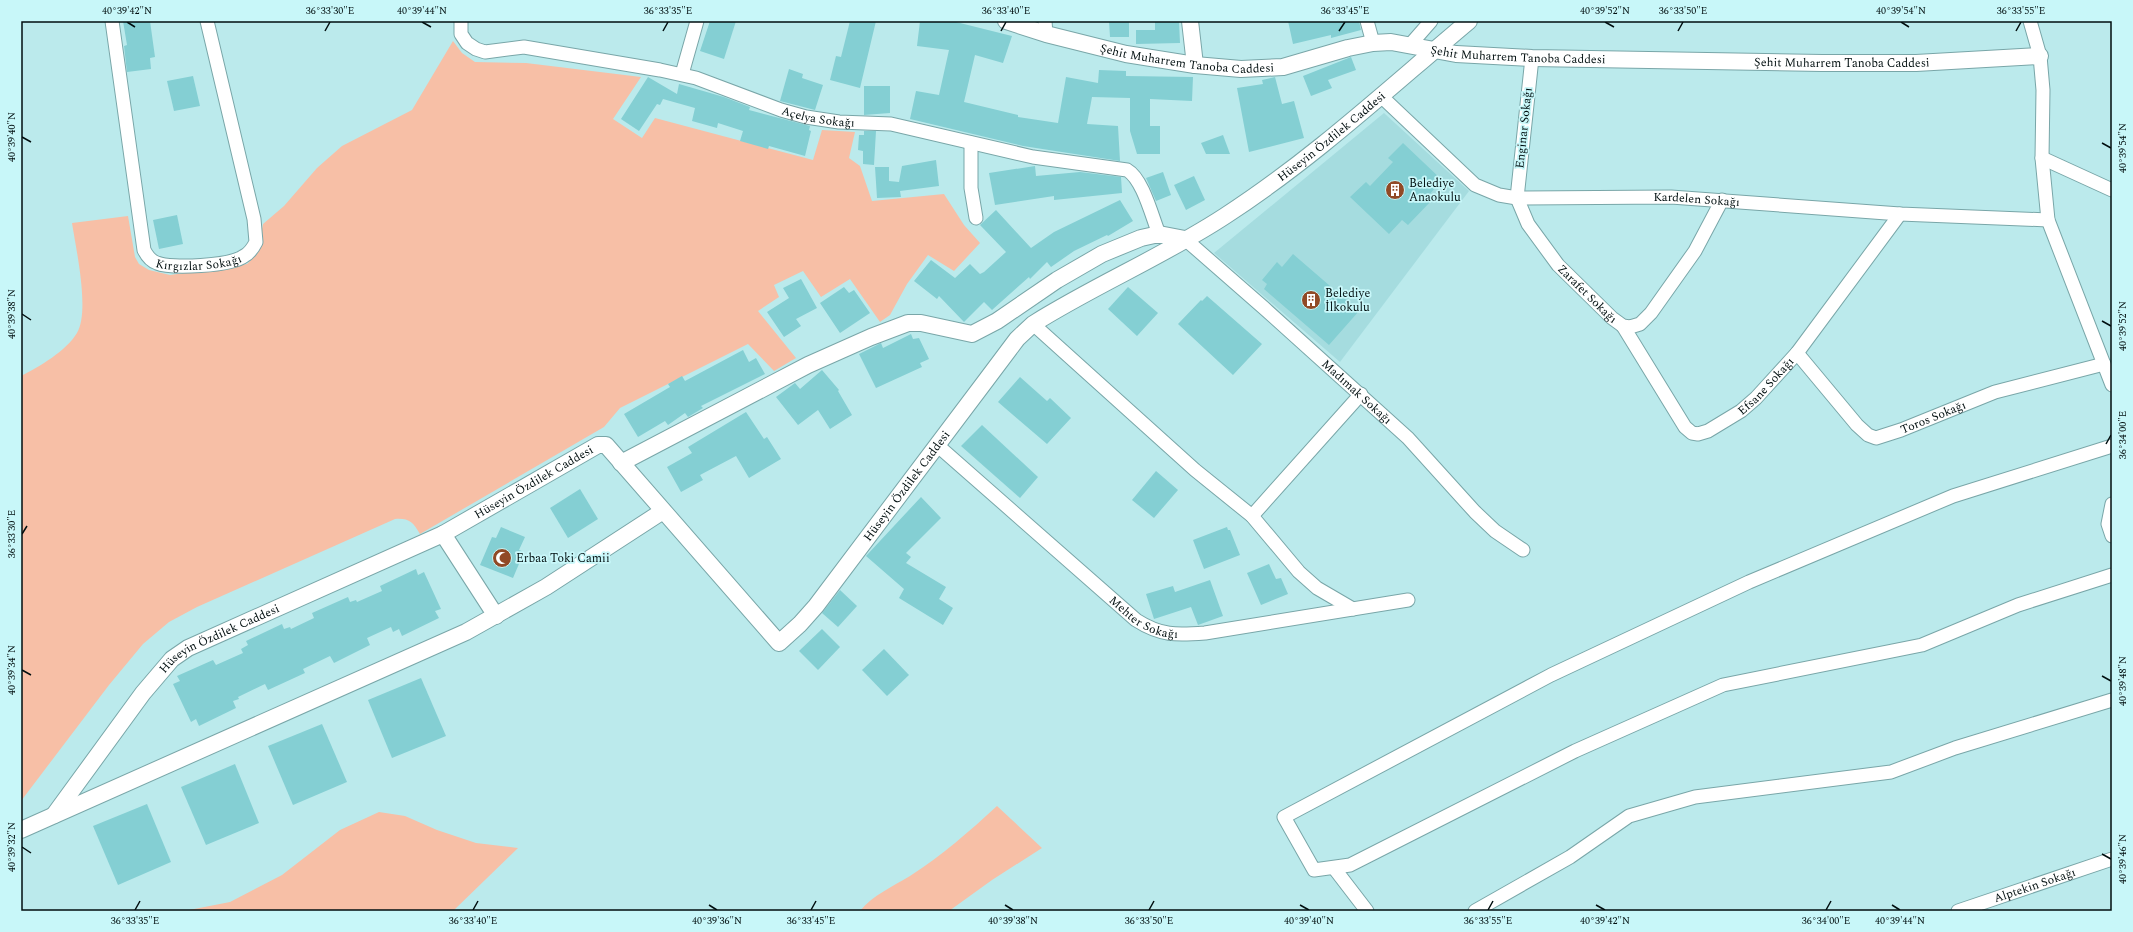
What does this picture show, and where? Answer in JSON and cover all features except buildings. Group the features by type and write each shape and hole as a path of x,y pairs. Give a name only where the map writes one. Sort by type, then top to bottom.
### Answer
{"street":[{"name":"Kırgızlar Sokağı","path":"112,21 144,250 148,258 155,263 167,266 229,262 243,257 256,242 254,219 207,21"},
{"name":"Açelya Sokağı","path":"461,21 461,34 467,43 476,49 485,52 524,47 682,74 806,117 839,122 891,124 1034,157 1127,170 1132,172 1139,183 1158,234"},
{"path":"682,74 697,21"},
{"name":"Şehit Muharrem Tanoba Caddesi","path":"1006,21 1045,27 1126,54 1194,66 1241,69 1277,68 1373,43 1391,42 1433,51 1532,58 1822,64 1916,63 2040,56"},
{"path":"1190,21 1194,66"},
{"path":"1367,21 1373,43"},
{"path":"1410,45 1431,21"},
{"name":"Hüseyin Özdilek Caddesi","path":"54,815 126,714 172,659 188,648 443,534 598,446 606,445 779,643 816,606 1017,339 1032,324 1227,215 1276,181 1382,97 1469,21"},
{"path":"2030,21 2040,56 2043,90 2042,158 2048,220 2112,385"},
{"name":"Enginar Sokağı","path":"1517,198 1532,58"},
{"name":"Kardelen Sokağı","path":"1382,97 1475,185 1499,195 1517,198 1640,196 1722,200 1900,214 2048,220"},
{"path":"972,143 971,188 976,218"},
{"path":"2042,158 2112,190"},
{"name":"Zarafet Sokağı","path":"1517,198 1528,224 1558,265 1586,294 1623,326 1630,327 1640,324 1651,313 1695,251 1722,200"},
{"name":"Efsane Sokağı","path":"1623,326 1685,427 1692,433 1708,431 1741,412 1771,383 1797,353 1900,214"},
{"path":"621,463 808,365 894,328 908,323 921,323 972,334 978,332 1102,254 1141,238 1158,234 1185,239"},
{"name":"Madımak Sokağı","path":"1185,239 1361,394 1408,438 1475,512 1495,531 1523,550"},
{"path":"1032,324 1195,470 1252,516 1299,572 1317,588 1353,609"},
{"name":"Toros Sokağı","path":"1797,353 1857,425 1868,435 1876,438 1901,430 1995,392 2104,364"},
{"path":"1252,516 1361,394"},
{"name":"Mehter Sokağı","path":"937,445 1136,620 1150,629 1162,633 1178,635 1205,633 1408,600"},
{"path":"2112,446 1953,496 1748,582 1551,676 1284,817 1314,870 1350,865 1575,752 1723,685 1922,645 2018,605 2112,575"},
{"path":"2112,504 2108,524 2112,536"},
{"path":"21,830 427,650 496,616 546,587 663,510"},
{"path":"443,534 496,616"},
{"path":"1475,911 1570,857 1629,816 1695,797 1891,772 1955,748 2112,700"},
{"name":"Alptekin Sokağı","path":"1958,911 2112,859"},
{"path":"1334,868 1367,911"}],"shaded area":[{"path":"453,41 462,53 475,62 526,63 641,77 613,119 642,138 655,118 813,160 822,130 855,132 849,158 860,166 872,201 944,194 964,225 980,243 954,271 928,255 907,284 890,315 880,322 850,279 821,297 803,271 774,285 779,297 758,311 796,358 774,371 748,344 620,408 604,427 420,534 415,526 407,520 395,519 197,607 169,622 143,644 109,685 21,801 21,376 44,363 66,346 77,333 81,323 81,280 72,223 128,216 135,257 139,264 149,270 170,275 247,264 257,254 263,224 284,206 317,168 342,146 412,110"},
{"path":"1384,113 1469,191 1340,362 1214,253"},
{"path":"997,806 1042,848 992,880 949,911 860,911 871,900 910,876 944,852"},
{"path":"379,812 405,816 437,830 476,843 518,848 453,911 184,911 230,902 282,875 340,830"}],"place":[{"name":"Belediye Anaokulu","path":"1395,190"},
{"name":"Belediye İlkokulu","path":"1311,300"},
{"name":"Erbaa Toki Camii","path":"502,558"}]}
